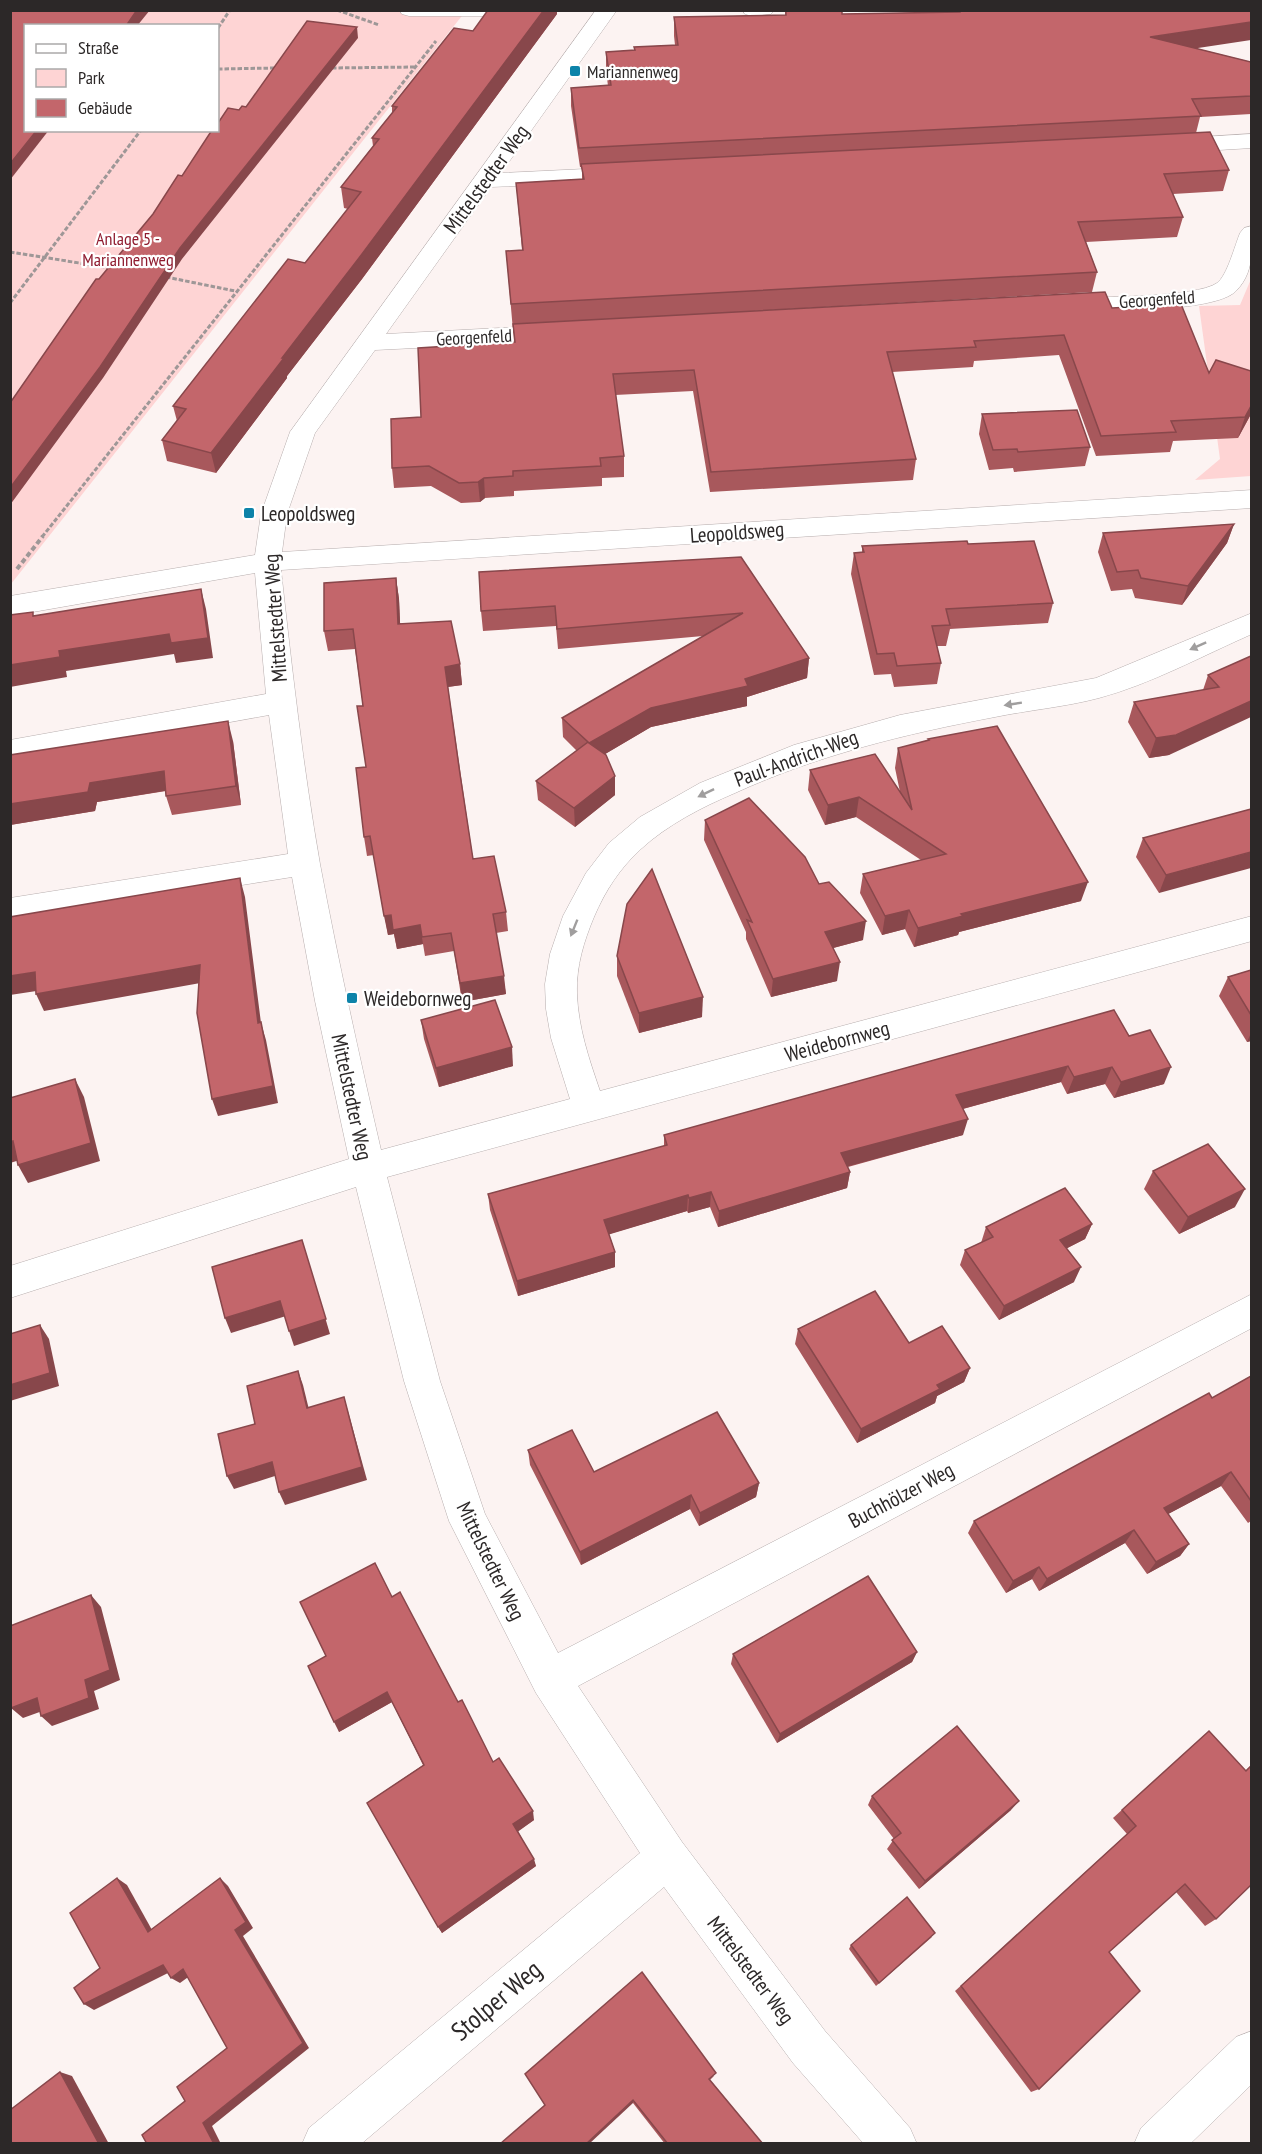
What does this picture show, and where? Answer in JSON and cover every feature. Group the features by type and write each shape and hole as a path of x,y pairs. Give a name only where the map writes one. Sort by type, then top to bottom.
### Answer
{"street":[{"path":"408,10 509,10"},
{"name":"Mittelstedter Weg","path":"607,10 303,432 274,513 267,562 281,702 305,863 331,1001 368,1168 422,1381 468,1521 550,1679 667,1857 809,2048 894,2144"},
{"path":"752,10 764,10"},
{"path":"1145,147 1251,141"},
{"path":"484,181 650,172"},
{"name":"Georgenfeld","path":"1046,306 1211,295 1227,288 1251,233"},
{"name":"Georgenfeld","path":"368,343 582,331"},
{"name":"Leopoldsweg","path":"10,606 267,562 1251,499"},
{"name":"Paul-Andrich-Weg","path":"589,1108 565,1024 561,995 568,941 592,888 620,850 645,828 677,808 780,760 866,733 939,716 1097,688 1122,680 1251,623"},
{"path":"10,751 281,702"},
{"path":"10,910 305,863"},
{"name":"Weidebornweg","path":"10,1282 368,1168 1251,928"},
{"name":"Buchhölzer Weg","path":"550,1679 1251,1310"},
{"name":"Stolper Weg","path":"326,2144 667,1857"},
{"path":"1157,2144 1251,2053"}],"path":[{"path":"219,26 230,10"},
{"path":"10,570 18,569 415,67 322,68"},
{"path":"219,69 287,68"},
{"path":"10,303 140,132"},
{"path":"10,252 112,268"},
{"path":"157,275 236,291"}],"green space":[{"name":"Anlage 5 - Mariannenweg","path":"442,10 465,12 11,584 11,11"},
{"path":"1251,279 1251,476 1195,480 1220,459 1199,306 1240,305"}],"building":[{"path":"10,10 137,10 127,24 24,24 24,132 35,132 10,164"},
{"path":"488,10 544,10 211,453 162,440 186,409 173,406 288,259 305,263 361,192 341,187 379,139 372,138 397,107 392,106 454,28 473,31"},
{"path":"786,10 842,10 842,14 960,12 960,10 1251,10 1251,22 1150,37 1251,62 1251,96 1192,99 1201,116 579,148 571,88 611,85 606,52 635,50 634,47 678,45 674,17 786,15"},
{"path":"307,21 357,27 180,248 100,367 10,488 10,403 96,279 99,279 153,214 178,175 182,176 211,132 219,132 219,122 228,108 239,110 242,106 246,107"},
{"path":"1210,132 1229,170 1164,174 1183,217 1078,222 1097,272 511,304 506,251 523,250 516,183 584,179 581,164"},
{"path":"1105,292 1112,308 1181,304 1209,373 1216,360 1251,371 1251,406 1245,417 1171,421 1176,432 1101,436 1064,335 974,341 976,347 887,352 916,459 711,472 694,370 613,374 624,456 600,458 601,466 513,471 513,476 459,483 429,466 392,468 391,419 421,417 418,348 515,342 513,324"},
{"path":"1077,410 1090,447 1018,452 1017,449 993,450 982,414"},
{"path":"1234,524 1188,586 1141,578 1138,570 1117,572 1103,533"},
{"path":"967,541 968,544 1034,541 1053,603 946,609 950,625 932,626 941,663 897,666 894,653 877,654 854,553 864,552 862,546"},
{"path":"741,557 809,658 745,679 748,686 651,708 589,743 606,755 615,776 574,808 536,781 588,742 562,718 743,613 557,629 555,606 481,611 479,572"},
{"path":"396,578 398,624 451,621 460,664 445,667 460,774 473,859 494,856 506,912 493,914 504,976 460,983 451,933 422,937 420,925 393,930 391,915 384,916 370,836 364,837 356,768 366,767 357,706 363,706 353,629 324,631 324,583"},
{"path":"201,589 208,638 171,643 169,634 59,651 60,657 10,665 10,615 33,612 33,616"},
{"path":"1251,656 1251,701 1176,735 1156,738 1134,702 1219,687 1208,675"},
{"path":"228,721 236,786 166,796 164,771 90,783 88,792 10,804 10,755"},
{"path":"997,726 1088,882 961,914 963,916 918,928 909,910 885,916 863,874 946,854 859,797 828,805 810,770 875,754 912,810 898,748 928,739"},
{"path":"749,798 805,857 819,884 829,882 866,921 825,932 840,962 773,979 747,920 752,922 705,820"},
{"path":"1251,809 1251,852 1166,875 1143,838"},
{"path":"652,869 703,997 639,1013 617,956 627,904"},
{"path":"240,878 258,1023 261,1022 273,1086 212,1099 197,1013 200,965 36,994 35,972 10,976 10,917"},
{"path":"1251,970 1251,1015 1228,977"},
{"path":"495,1000 512,1047 436,1068 421,1020"},
{"path":"1114,1010 1129,1036 1150,1030 1171,1067 1121,1082 1112,1067 1074,1077 1068,1066 956,1095 968,1119 841,1153 850,1172 719,1211 711,1192 689,1198 688,1195 604,1220 615,1252 517,1281 488,1194 667,1145 664,1135"},
{"path":"75,1079 91,1143 18,1165 13,1141 10,1142 10,1098"},
{"path":"1208,1144 1245,1189 1188,1217 1153,1171"},
{"path":"1065,1188 1092,1224 1060,1240 1081,1267 1004,1306 965,1250 993,1237 986,1227"},
{"path":"302,1240 326,1319 289,1331 280,1301 225,1318 212,1267"},
{"path":"875,1291 909,1343 942,1326 970,1368 937,1385 940,1389 861,1429 798,1329"},
{"path":"40,1325 50,1373 10,1385 10,1334"},
{"path":"298,1371 307,1408 344,1397 362,1467 279,1492 272,1462 227,1476 218,1434 255,1424 247,1386"},
{"path":"1251,1376 1251,1501 1231,1472 1164,1508 1189,1544 1156,1562 1134,1530 1047,1579 1039,1567 1013,1581 974,1521 1209,1393 1212,1398"},
{"path":"717,1412 759,1483 700,1513 691,1495 580,1552 528,1450 572,1430 594,1472"},
{"path":"375,1563 392,1597 400,1592 458,1702 462,1700 493,1762 499,1758 533,1811 513,1824 534,1859 438,1927 367,1803 424,1765 387,1692 334,1722 308,1666 326,1656 300,1602"},
{"path":"868,1576 917,1652 780,1734 733,1654"},
{"path":"91,1595 110,1670 85,1680 89,1698 41,1716 37,1698 11,1708 10,1626"},
{"path":"957,1726 1019,1801 925,1881 892,1840 901,1833 872,1796"},
{"path":"1209,1731 1246,1771 1251,1766 1251,1885 1216,1919 1185,1884 1109,1952 1140,1991 1039,2089 961,1986 1136,1826 1122,1810"},
{"path":"117,1878 148,1932 220,1878 246,1922 235,1930 303,2043 203,2123 214,2144 147,2144 142,2135 185,2101 177,2087 227,2048 183,1969 171,1978 163,1965 84,2004 74,1988 100,1968 70,1913"},
{"path":"907,1897 935,1933 879,1983 851,1945"},
{"path":"642,1972 716,2073 709,2079 763,2144 668,2144 633,2100 586,2144 500,2144 545,2105 525,2074"},
{"path":"60,2072 99,2144 10,2144 10,2110"}],"place":[{"name":"Mariannenweg","path":"575,71"},
{"name":"Leopoldsweg","path":"249,513"},
{"name":"Weidebornweg","path":"352,998"}]}
